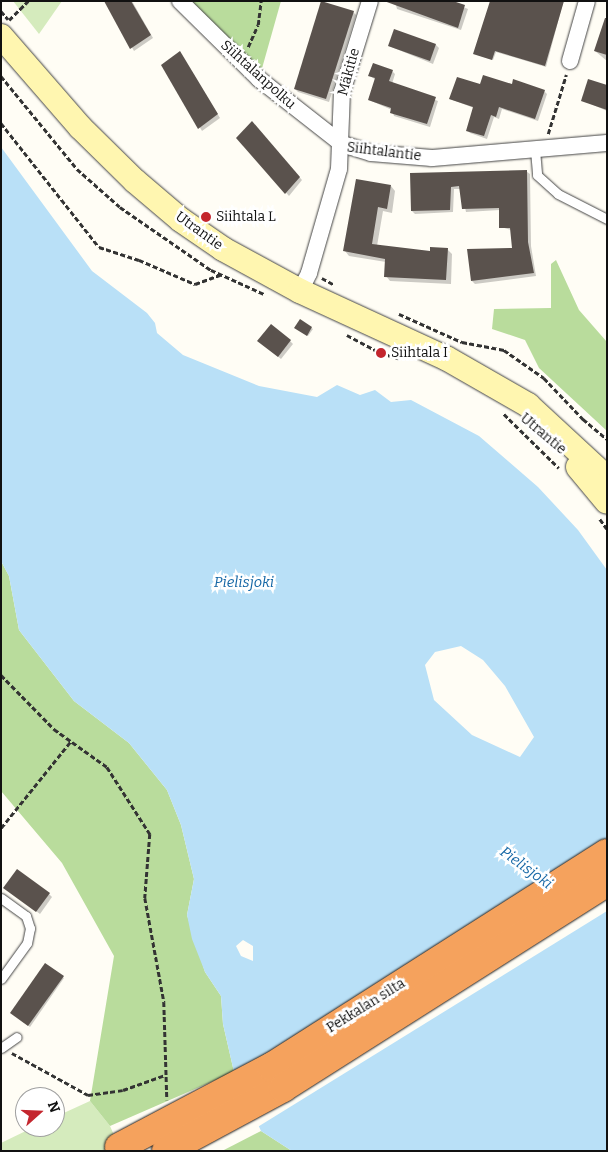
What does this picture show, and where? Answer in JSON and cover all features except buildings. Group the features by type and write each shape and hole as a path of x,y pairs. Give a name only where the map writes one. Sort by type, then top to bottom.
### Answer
{"highway":[{"name":"Pekkalan silta","path":"119,1147 271,1067 607,853"},
{"name":"Pekkalan silta","path":"166,1151 283,1088 607,882"}],"main road":[{"name":"Utrantie","path":"8,27 80,127 135,181 223,249 304,282 446,358 528,405 607,478"},
{"name":"Utrantie","path":"446,358 570,458 607,502"}],"street":[{"name":"Siihtalanpolku","path":"180,1 242,62 291,106 342,144"},
{"name":"Mäkitie","path":"342,144 339,120 342,92 370,1"},
{"path":"570,61 587,1"},
{"name":"Siihtalantie","path":"304,282 339,169 342,144 371,153 403,157 540,150 607,144"}],"lane":[{"path":"540,150 537,175 558,194 607,219"},
{"path":"1,898 26,916 30,928 27,943 1,979"},
{"path":"2,1048 18,1037"}],"path":[{"path":"1,11 8,27 28,1"},
{"path":"242,62 258,25 261,1"},
{"path":"540,150 570,61"},
{"path":"1,123 99,247 139,260 195,284 221,274"},
{"path":"304,282 335,286"},
{"path":"398,314 462,342 504,350 544,378 582,419 607,439"},
{"path":"1,675 54,729 107,767 150,834 145,898 164,1002 164,1075 168,1108"},
{"path":"1,828 71,741"},
{"path":"2,1048 88,1095 123,1090 164,1075"}],"green space":[{"path":"13,1 62,1 39,34"},
{"path":"180,1 281,1 259,79"},
{"path":"556,260 579,310 607,342 607,431 539,368 525,340 492,329 494,309 551,308 551,264"},
{"path":"1,561 9,576 19,630 74,701 129,743 167,790 181,825 194,879 187,915 205,972 221,996 223,1024 234,1072 110,1126 90,1101 114,956 62,863 1,791"},
{"path":"90,1101 110,1126 121,1151 1,1151 1,1143 15,1136 65,1137 65,1112"},
{"path":"261,1131 292,1151 222,1151"}],"water":[{"name":"Pielisjoki","path":"1,147 92,271 147,313 155,323 157,333 183,355 259,386 317,397 337,385 360,395 375,390 391,402 411,400 479,436 538,487 578,530 607,570 607,1151 292,1151 261,1131 234,1072 223,1024 221,996 205,972 192,939 187,915 194,879 181,825 167,790 129,743 74,701 19,630 9,576 1,561","holes":["461,646 483,660 505,686 534,737 520,757 472,735 434,700 425,665 435,652","243,940 253,946 253,961 241,956 236,946"]}],"pier":[{"path":"607,874 607,911 256,1128 246,1111"}],"place":[{"name":"Siihtala L","path":"206,217"},
{"name":"Siihtala I","path":"381,353"}]}
